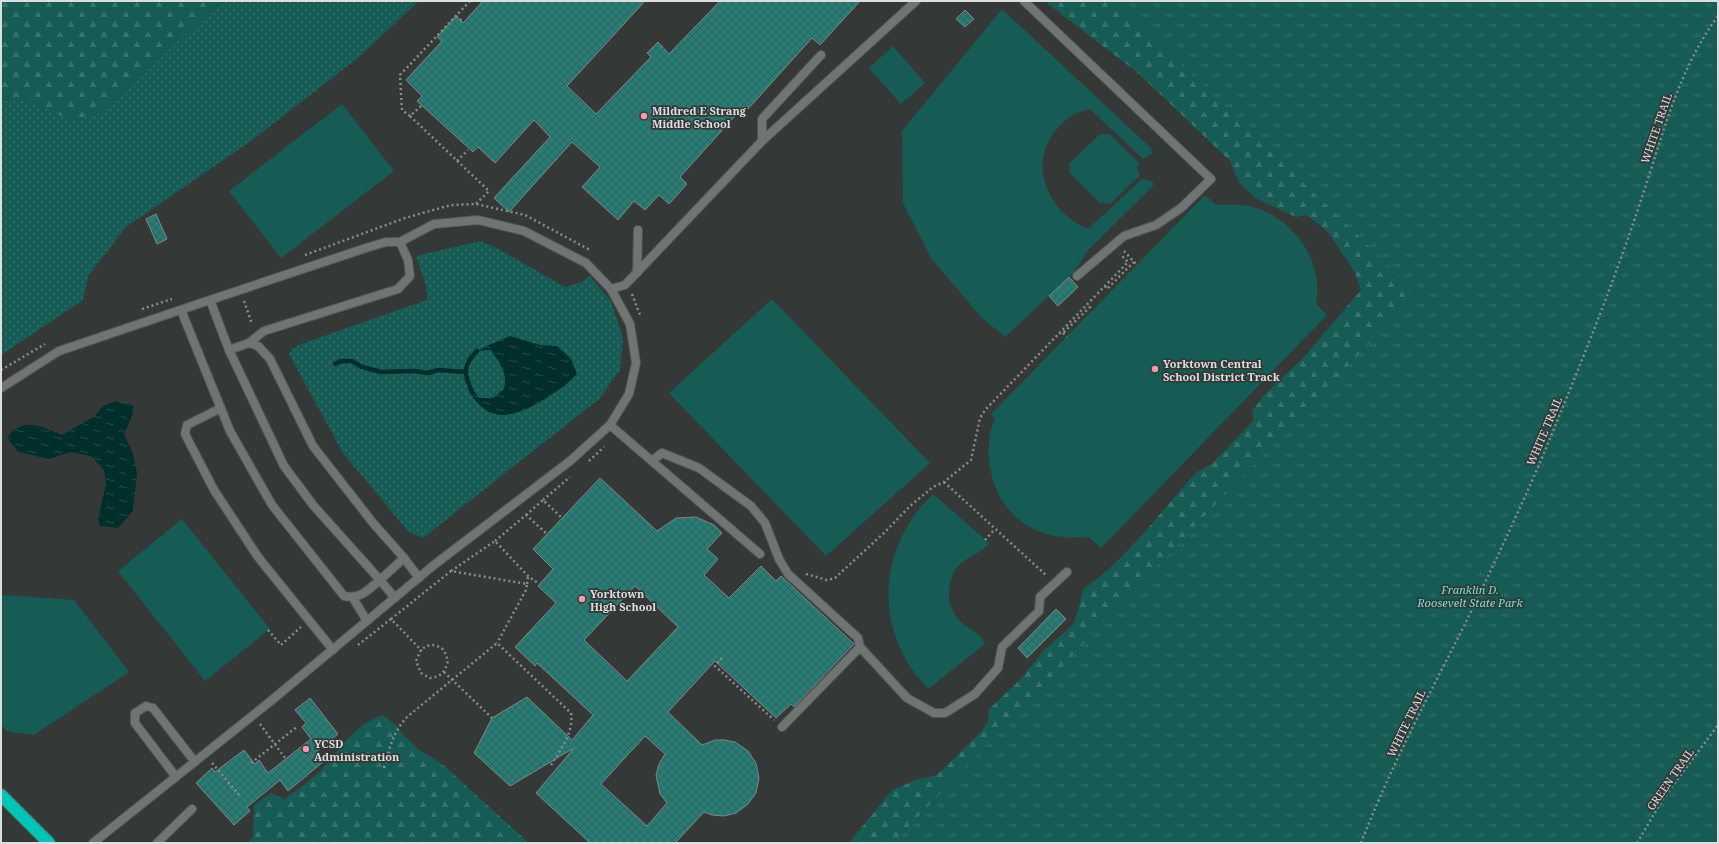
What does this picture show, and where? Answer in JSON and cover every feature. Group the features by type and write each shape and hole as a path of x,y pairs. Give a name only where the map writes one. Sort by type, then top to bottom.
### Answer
{"highway":[{"path":"1,795 49,843"}],"lane":[{"path":"610,288 625,285 762,141 916,1"},
{"path":"1024,1 1211,179 1181,208 1156,225 1124,236 1077,276"},
{"path":"762,141 762,119 821,56"},
{"path":"1,388 59,352 369,247 386,242 400,242 434,224 478,220 524,231 586,263 610,288 630,324 636,363 629,394 610,425 570,461 434,565 333,650 93,843"},
{"path":"637,273 638,230"},
{"path":"229,350 249,343 264,330 398,289 410,276 408,260 400,242"},
{"path":"210,300 229,350 284,466 313,505 395,598"},
{"path":"181,310 230,432 272,505 344,596 353,598 360,596 404,558"},
{"path":"249,343 258,346 270,359 313,446 368,517 404,558 419,578"},
{"path":"220,408 187,425 185,434 214,490 258,557 333,650"},
{"path":"610,425 760,554"},
{"path":"652,460 662,453 699,468 750,506 766,523 779,559 788,574 858,638 860,647 907,698 934,713 945,713 975,694 998,668 1002,647 1038,611 1040,597 1066,572"},
{"path":"353,598 367,621"},
{"path":"782,727 860,647"},
{"path":"176,777 135,723 135,713 146,706 154,708 195,762"},
{"path":"157,843 192,809"}],"path":[{"path":"470,1 400,75 402,110 489,191 476,204"},
{"path":"456,16 462,21"},
{"name":"WHITE TRAIL","path":"1361,843 1393,769 1491,570 1538,466 1615,274 1640,204 1665,121 1682,79 1706,32 1718,16"},
{"path":"410,116 421,106"},
{"path":"457,162 468,150"},
{"path":"1119,246 1137,265"},
{"path":"788,574 792,570 828,580 835,578 886,532 910,506 933,487 944,482 971,460 980,418 985,410 1128,262 1116,250"},
{"path":"1104,286 1107,289 1134,262"},
{"path":"631,292 641,318"},
{"path":"244,301 252,324"},
{"path":"1059,333 1063,333 1090,307 1087,304"},
{"path":"1063,333 1067,337"},
{"path":"944,482 1054,582"},
{"path":"355,648 451,572 495,541 543,500 561,517"},
{"path":"526,515 546,534"},
{"path":"985,540 995,529"},
{"path":"495,541 528,576 539,584"},
{"path":"451,572 527,584"},
{"path":"384,768 393,735 398,727 497,643 526,590 528,576"},
{"path":"391,619 421,650"},
{"path":"268,630 280,644 309,621"},
{"path":"497,643 572,713 573,722 567,739 551,765"},
{"path":"428,645 433,645 444,650 448,661 444,672 430,678 421,673 416,661 421,650 428,645"},
{"path":"722,658 715,666 782,727"},
{"path":"444,672 492,718"},
{"path":"253,728 265,719"},
{"path":"259,724 285,758"},
{"name":"GREEN TRAIL","path":"1637,843 1663,799 1718,725"},
{"path":"251,763 298,726"},
{"path":"205,765 216,757"},
{"path":"210,761 239,795"}],"green space":[{"path":"1,1 222,1 99,114 70,120 29,101 1,99"},
{"path":"222,1 419,1 359,57 251,141 126,227 88,276 83,300 1,355 1,99 29,101 70,120 99,114"},
{"path":"1048,1 1118,1 1417,292 961,843 849,843 892,790 918,779 937,775 982,731 988,721 989,709 1020,680 1045,649 1073,625 1083,589 1114,564 1143,534 1197,472 1212,464 1254,420 1252,411 1264,395 1303,358 1361,290 1354,271 1328,232 1307,215 1296,217 1257,199 1239,183 1230,161 1138,73 1048,4"},
{"name":"Franklin D. Roosevelt State Park","path":"1116,1 1718,1 1718,843 893,843 1417,293"},
{"path":"1002,9 1151,148 1152,154 1143,159 1090,109 1080,112 1068,119 1057,129 1048,143 1043,158 1043,172 1046,186 1053,200 1062,212 1074,222 1088,229 1142,179 1153,182 1153,186 1088,250 1074,272 1005,337 981,317 931,258 903,203 902,131"},
{"path":"893,46 925,83 901,104 869,68"},
{"path":"342,104 394,171 281,258 229,191"},
{"path":"1100,134 1109,134 1139,163 1137,167 1140,175 1110,204 1100,203 1070,173 1069,164"},
{"name":"Yorktown Central School District Track","path":"1205,195 1216,205 1248,206 1268,213 1293,231 1303,244 1310,257 1315,272 1317,288 1316,304 1327,315 1101,548 1089,537 1064,537 1038,531 1023,523 1011,512 1001,499 994,484 988,451 990,434 995,418 991,414"},
{"path":"480,241 495,247 565,287 582,282 589,276 611,301 623,338 620,370 599,399 423,538 408,531 343,453 289,354 292,349 301,344 427,300 426,285 416,256"},
{"path":"772,299 930,463 826,556 669,393"},
{"path":"933,494 989,543 982,550 958,566 949,587 952,610 961,622 980,636 985,644 928,689 913,671 899,646 892,623 889,600 890,577 895,554 904,533 917,512"},
{"path":"182,519 270,629 205,681 118,571"},
{"path":"1,595 74,600 129,672 34,735 6,731 1,723"},
{"path":"383,715 398,727 403,735 420,750 442,764 529,843 248,843 253,836 254,805 271,793 284,799 292,794 316,775 361,726"}],"water":[{"path":"510,336 540,345 557,346 571,359 577,374 563,387 538,403 519,412 501,415 485,409 477,403 470,393 474,391 479,398 493,398 504,389 504,373 491,350 477,351"},
{"path":"117,401 134,406 133,413 124,435 133,453 137,473 133,511 118,528 100,526 98,519 106,484 104,470 91,456 71,452 49,459 18,452 7,438 13,431 26,425 40,426 62,435 95,416 103,406"}],"building":[{"name":"Mildred E Strang Middle School","path":"483,1 645,1 567,86 596,114 651,57 647,53 658,42 669,54 720,1 860,1 820,45 812,38 748,109 744,106 680,177 687,184 669,204 659,195 645,210 634,201 618,220 582,187 600,167 572,142 509,212 494,198 550,137 534,120 495,163 478,147 473,152 417,101 422,96 406,80 442,41 437,37 456,16 463,23"},
{"path":"965,10 974,19 965,27 956,19"},
{"path":"156,214 167,239 157,244 146,219"},
{"path":"1069,277 1078,287 1058,306 1049,296"},
{"name":"Yorktown High School","path":"600,478 657,531 676,518 696,517 714,525 722,533 707,549 718,559 704,575 729,598 761,566 776,581 781,576 854,644 794,707 791,704 776,718 715,661 668,712 702,745 715,740 724,740 735,742 748,751 756,763 759,778 756,793 748,804 736,813 724,816 712,815 704,812 675,843 590,843 536,793 574,748 510,786 474,753 492,718 527,697 572,740 593,715 537,663 535,666 515,647 556,603 538,586 553,569 533,549","holes":["635,586 678,627 627,681 584,640","645,736 665,754 659,764 656,775 660,794 667,803 647,826 601,784"]},
{"path":"1056,609 1066,619 1027,658 1018,648"},
{"name":"YCSD Administration","path":"310,698 338,734 316,752 323,762 288,791 280,780 247,807 250,811 234,825 196,783 212,768 215,772 244,750 255,764 259,760 268,773 311,739 302,727 306,723 295,710"}],"waterway":[{"path":"472,392 467,380 466,370 469,361 477,351"},
{"path":"335,364 341,361 352,361 362,367 381,372 414,371 428,373 438,370 465,372"}],"place":[{"name":"Mildred E Strang Middle School","path":"644,116"},
{"name":"Yorktown Central School District Track","path":"1155,369"},
{"name":"Yorktown High School","path":"582,599"},
{"name":"YCSD Administration","path":"306,749"}]}
